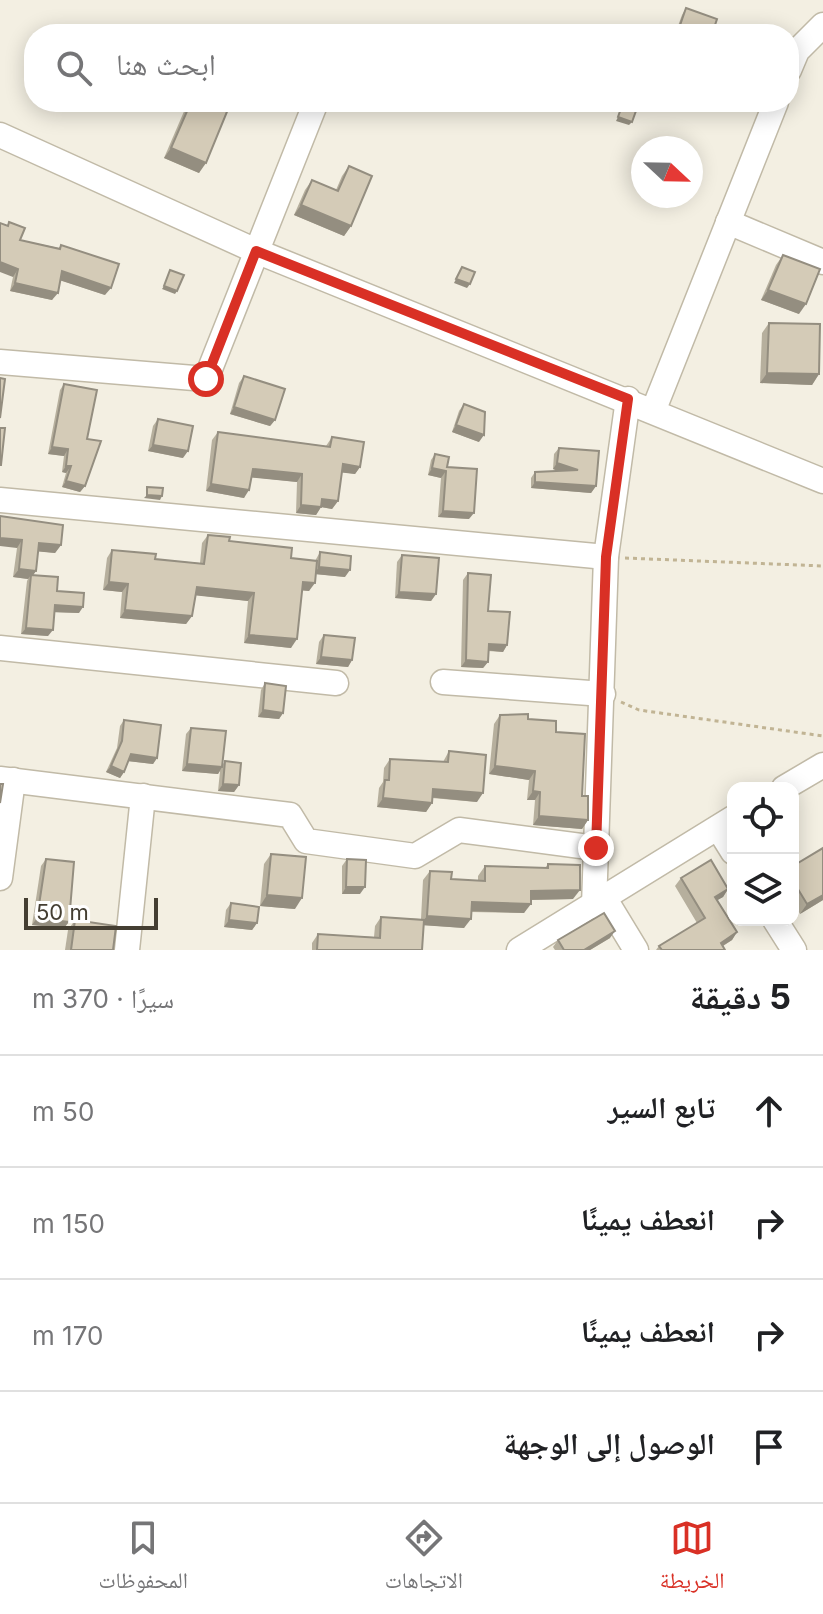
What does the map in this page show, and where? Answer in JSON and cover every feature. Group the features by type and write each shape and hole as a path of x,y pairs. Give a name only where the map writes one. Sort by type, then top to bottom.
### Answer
{"street":[{"path":"799,49 823,25"},
{"path":"0,362 206,379 312,112"},
{"path":"654,409 772,112"},
{"path":"0,135 256,251 654,409 823,481"},
{"path":"728,222 823,262"},
{"path":"628,399 606,557 596,848 599,902 636,950"},
{"path":"0,500 606,557"},
{"path":"0,648 336,683"},
{"path":"443,682 603,694"},
{"path":"794,782 823,765"},
{"path":"0,878 7,780 290,815 306,841 415,856 459,830 596,848"},
{"path":"127,950 143,796"},
{"path":"519,950 725,823"},
{"path":"779,926 794,950"}],"path":[{"path":"606,557 823,566"},
{"path":"603,694 639,710 823,736"}],"building":[{"path":"686,8 717,19 715,24 680,24"},
{"path":"187,112 227,112 206,163 171,148"},
{"path":"620,112 636,112 632,122 618,117"},
{"path":"349,166 372,176 351,226 301,205 312,180 338,191"},
{"path":"9,222 25,228 20,240 60,249 61,245 119,264 111,288 62,271 58,293 15,283 18,269 0,262 0,223 8,226"},
{"path":"783,255 820,269 806,304 768,290"},
{"path":"462,267 475,272 470,284 456,279"},
{"path":"170,270 184,275 177,291 164,286"},
{"path":"769,323 820,324 819,374 767,373"},
{"path":"244,376 285,389 275,420 234,407"},
{"path":"0,378 5,379 0,418"},
{"path":"64,384 97,390 87,439 101,441 85,486 66,481 71,466 66,466 68,449 52,447"},
{"path":"464,404 485,412 484,435 456,425"},
{"path":"158,419 193,426 188,451 153,445"},
{"path":"0,428 5,428 1,465 0,465"},
{"path":"218,432 330,447 332,437 364,442 360,467 343,464 338,501 322,499 321,507 301,505 302,474 253,469 249,490 211,484"},
{"path":"559,448 599,451 596,486 535,482 535,472 578,470 557,463"},
{"path":"435,454 449,457 447,467 477,469 474,513 443,511 446,471 432,468"},
{"path":"147,487 163,488 162,496 147,495"},
{"path":"0,516 63,525 61,545 39,543 36,571 19,569 22,540 0,538"},
{"path":"208,535 230,537 229,541 292,548 291,558 317,561 315,583 303,582 297,639 249,635 254,593 197,587 192,616 125,610 128,584 109,582 112,550 156,554 155,559 204,564"},
{"path":"320,552 351,556 350,570 319,567"},
{"path":"402,555 439,558 436,594 399,592"},
{"path":"468,573 491,575 488,611 510,612 507,645 489,644 488,662 466,660"},
{"path":"31,575 58,577 57,591 84,593 83,607 55,605 53,630 26,628"},
{"path":"324,635 355,638 352,660 321,657"},
{"path":"265,683 286,686 283,713 263,710"},
{"path":"528,714 528,719 556,721 556,732 585,734 582,796 588,796 588,820 539,816 540,792 533,791 535,771 495,766 500,715"},
{"path":"124,720 161,725 157,758 131,754 124,772 111,766 122,741"},
{"path":"191,728 226,731 222,767 187,764"},
{"path":"449,751 486,755 483,793 433,789 432,803 383,798 385,780 389,780 390,759 448,762"},
{"path":"225,761 241,763 239,785 223,784"},
{"path":"823,848 823,895 807,904 799,891 799,862"},
{"path":"271,854 306,857 302,898 267,895"},
{"path":"46,859 74,862 69,922 37,918"},
{"path":"347,859 366,860 365,887 346,887"},
{"path":"711,860 727,887 715,897 727,916 727,926 733,926 737,932 721,943 725,950 662,950 659,946 705,918 681,878"},
{"path":"548,864 580,865 580,890 531,891 531,904 472,902 471,919 427,916 430,871 452,872 451,879 485,881 485,866 548,868"},
{"path":"231,903 259,907 257,923 229,920"},
{"path":"604,913 615,931 584,950 564,950 558,940"},
{"path":"381,917 424,920 422,950 317,950 318,934 380,938"},
{"path":"75,920 116,926 113,950 71,950"}],"route":[{"path":"206,379 256,251 628,399 606,557 596,848"}]}
